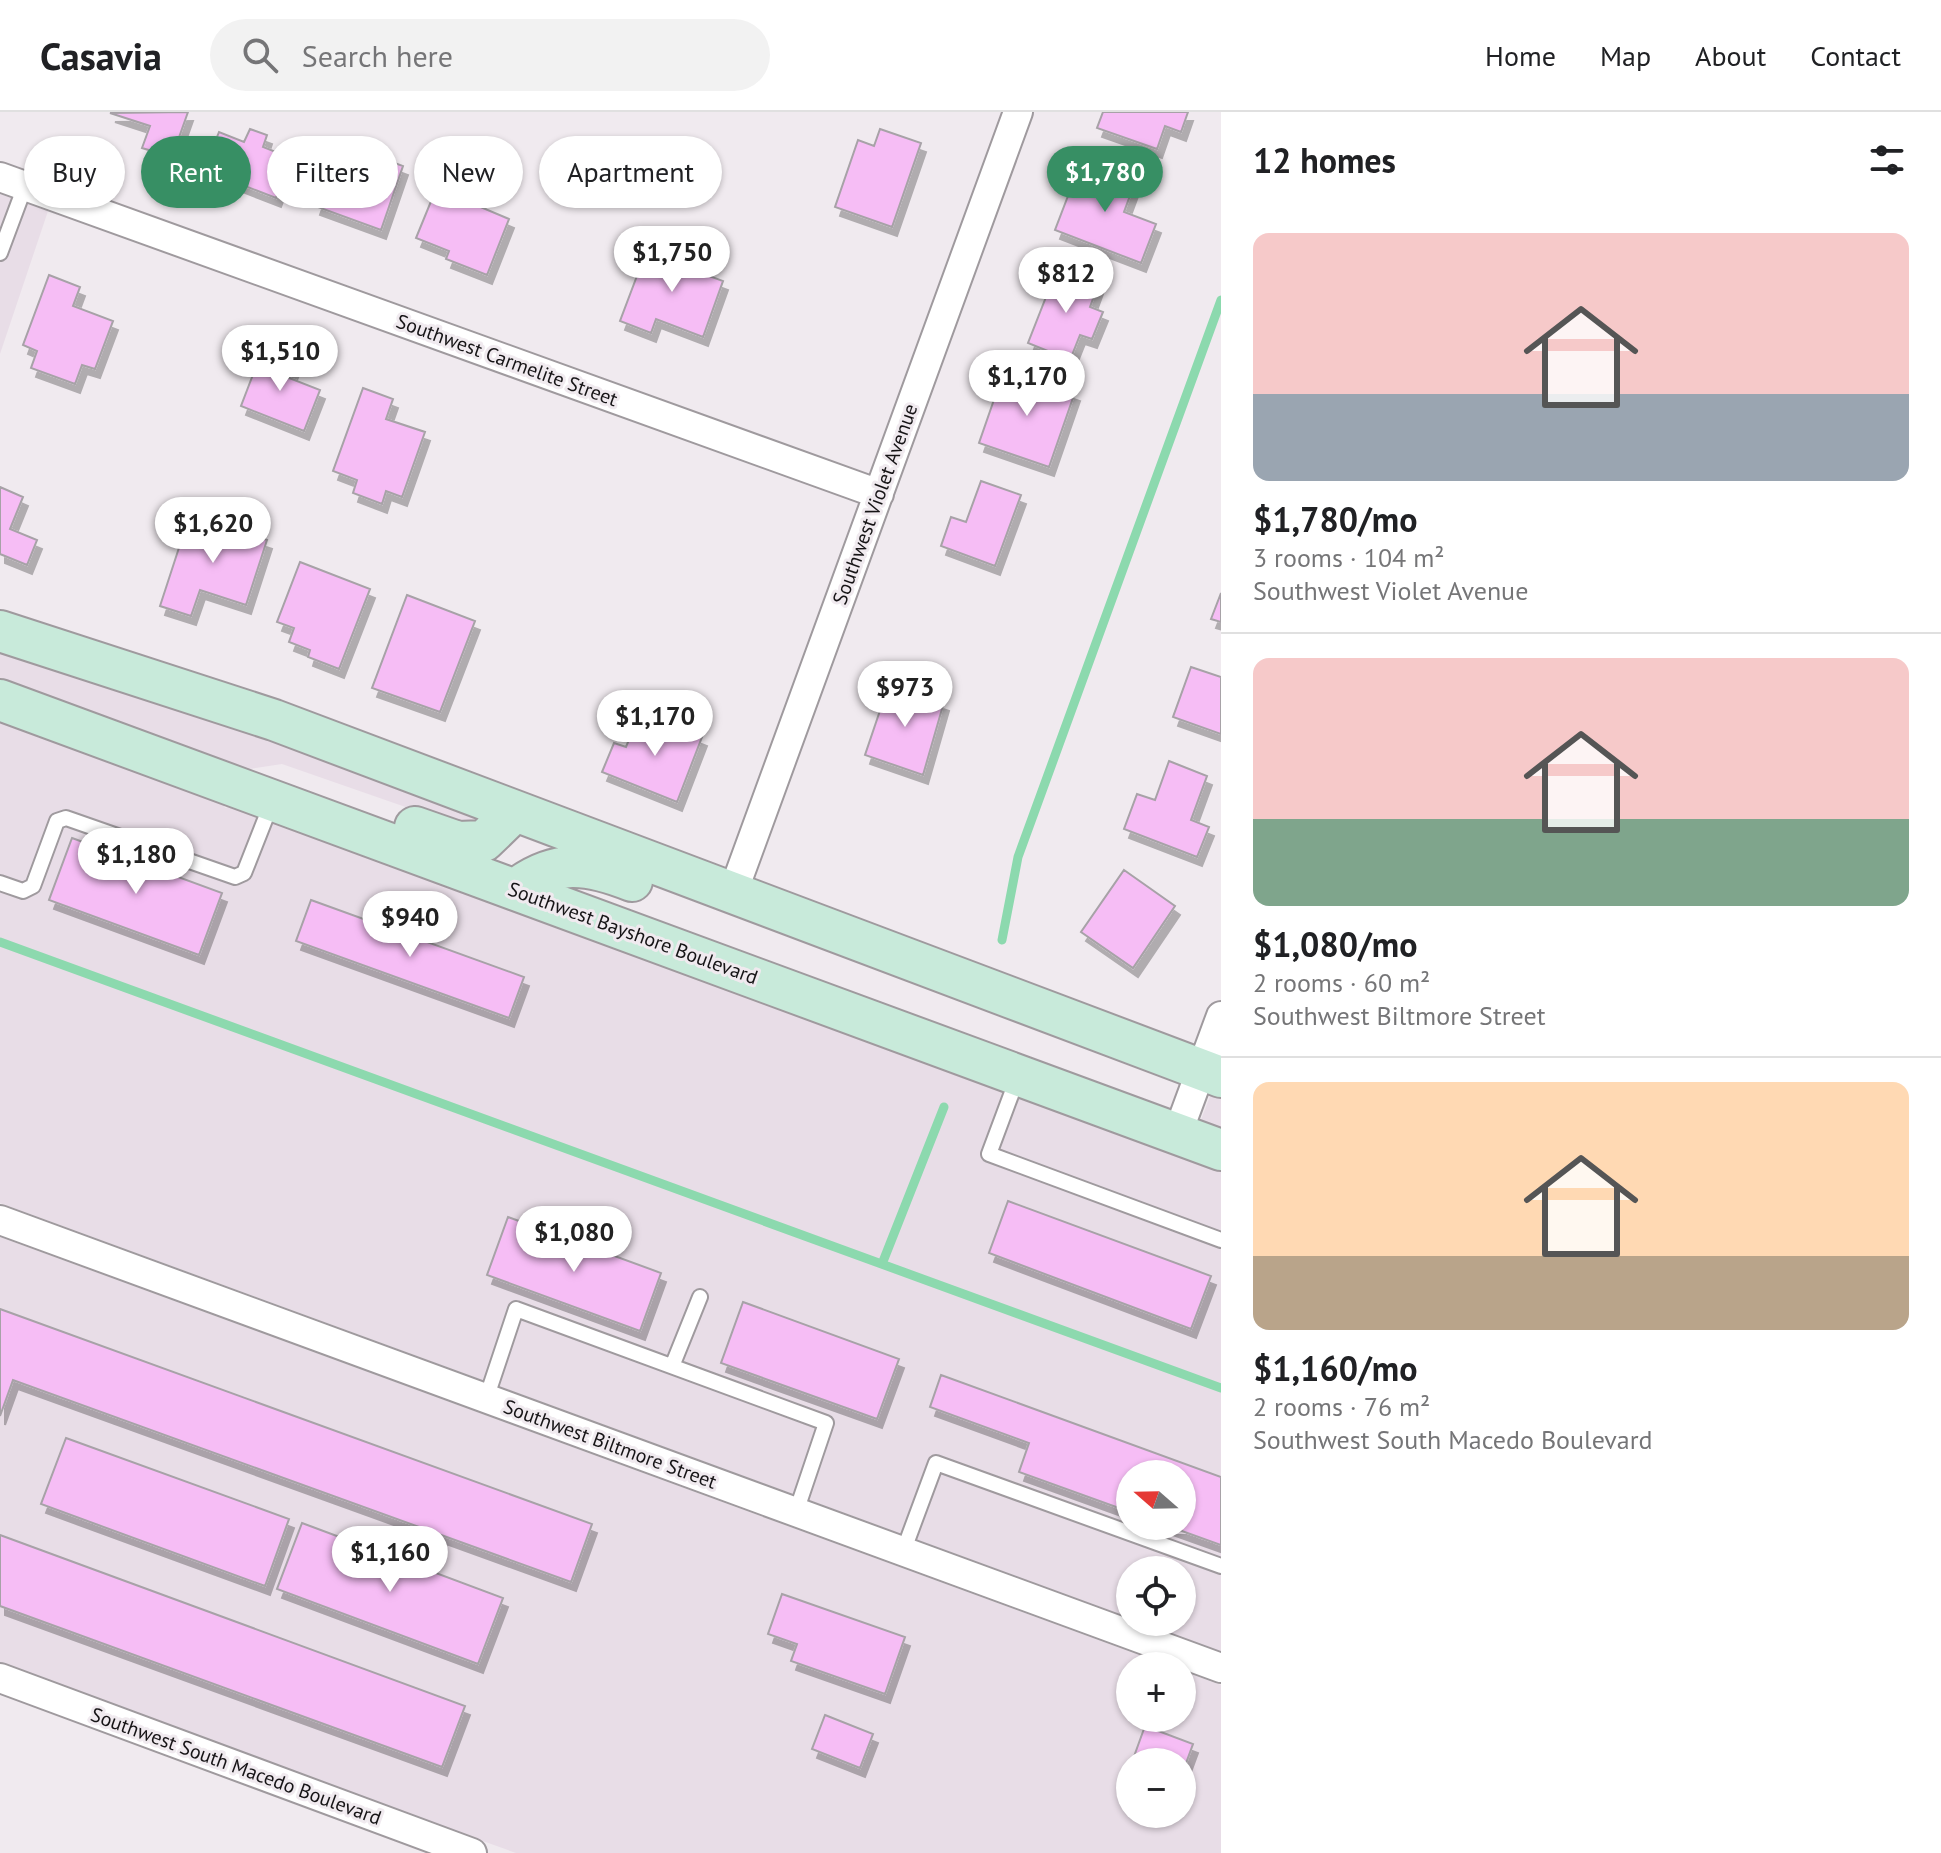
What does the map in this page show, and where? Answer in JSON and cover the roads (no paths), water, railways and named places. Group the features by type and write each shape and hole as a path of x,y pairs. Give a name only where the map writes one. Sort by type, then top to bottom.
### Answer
{"main road":[{"path":"0,631 274,720 1211,1074"},
{"name":"Southwest Bayshore Boulevard","path":"0,700 1221,1150"},
{"path":"254,795 277,779 458,842 484,841 515,811"},
{"path":"516,889 539,871 583,865 724,917 762,927 804,920"}],"street":[{"name":"Southwest Violet Avenue","path":"732,895 1018,112"},
{"name":"Southwest Carmelite Street","path":"12,181 879,494"},
{"path":"1177,1135 1211,1074 1221,1016"},
{"name":"Southwest Biltmore Street","path":"0,1220 1221,1668"},
{"name":"Southwest South Macedo Boulevard","path":"0,1678 472,1853"}],"lane":[{"path":"1,246 12,181"},
{"path":"0,883 23,891 33,886 57,821 66,818 235,877 244,873 254,795"},
{"path":"1019,1075 989,1154 1221,1240"},
{"path":"673,1364 700,1297"},
{"path":"486,1399 516,1309 673,1364 826,1423 796,1512"},
{"path":"903,1552 936,1463 1221,1566"}],"waterway":[{"path":"1002,940 1018,857 1221,300"},
{"path":"0,942 1221,1388"},
{"path":"882,1264 944,1107"}]}
